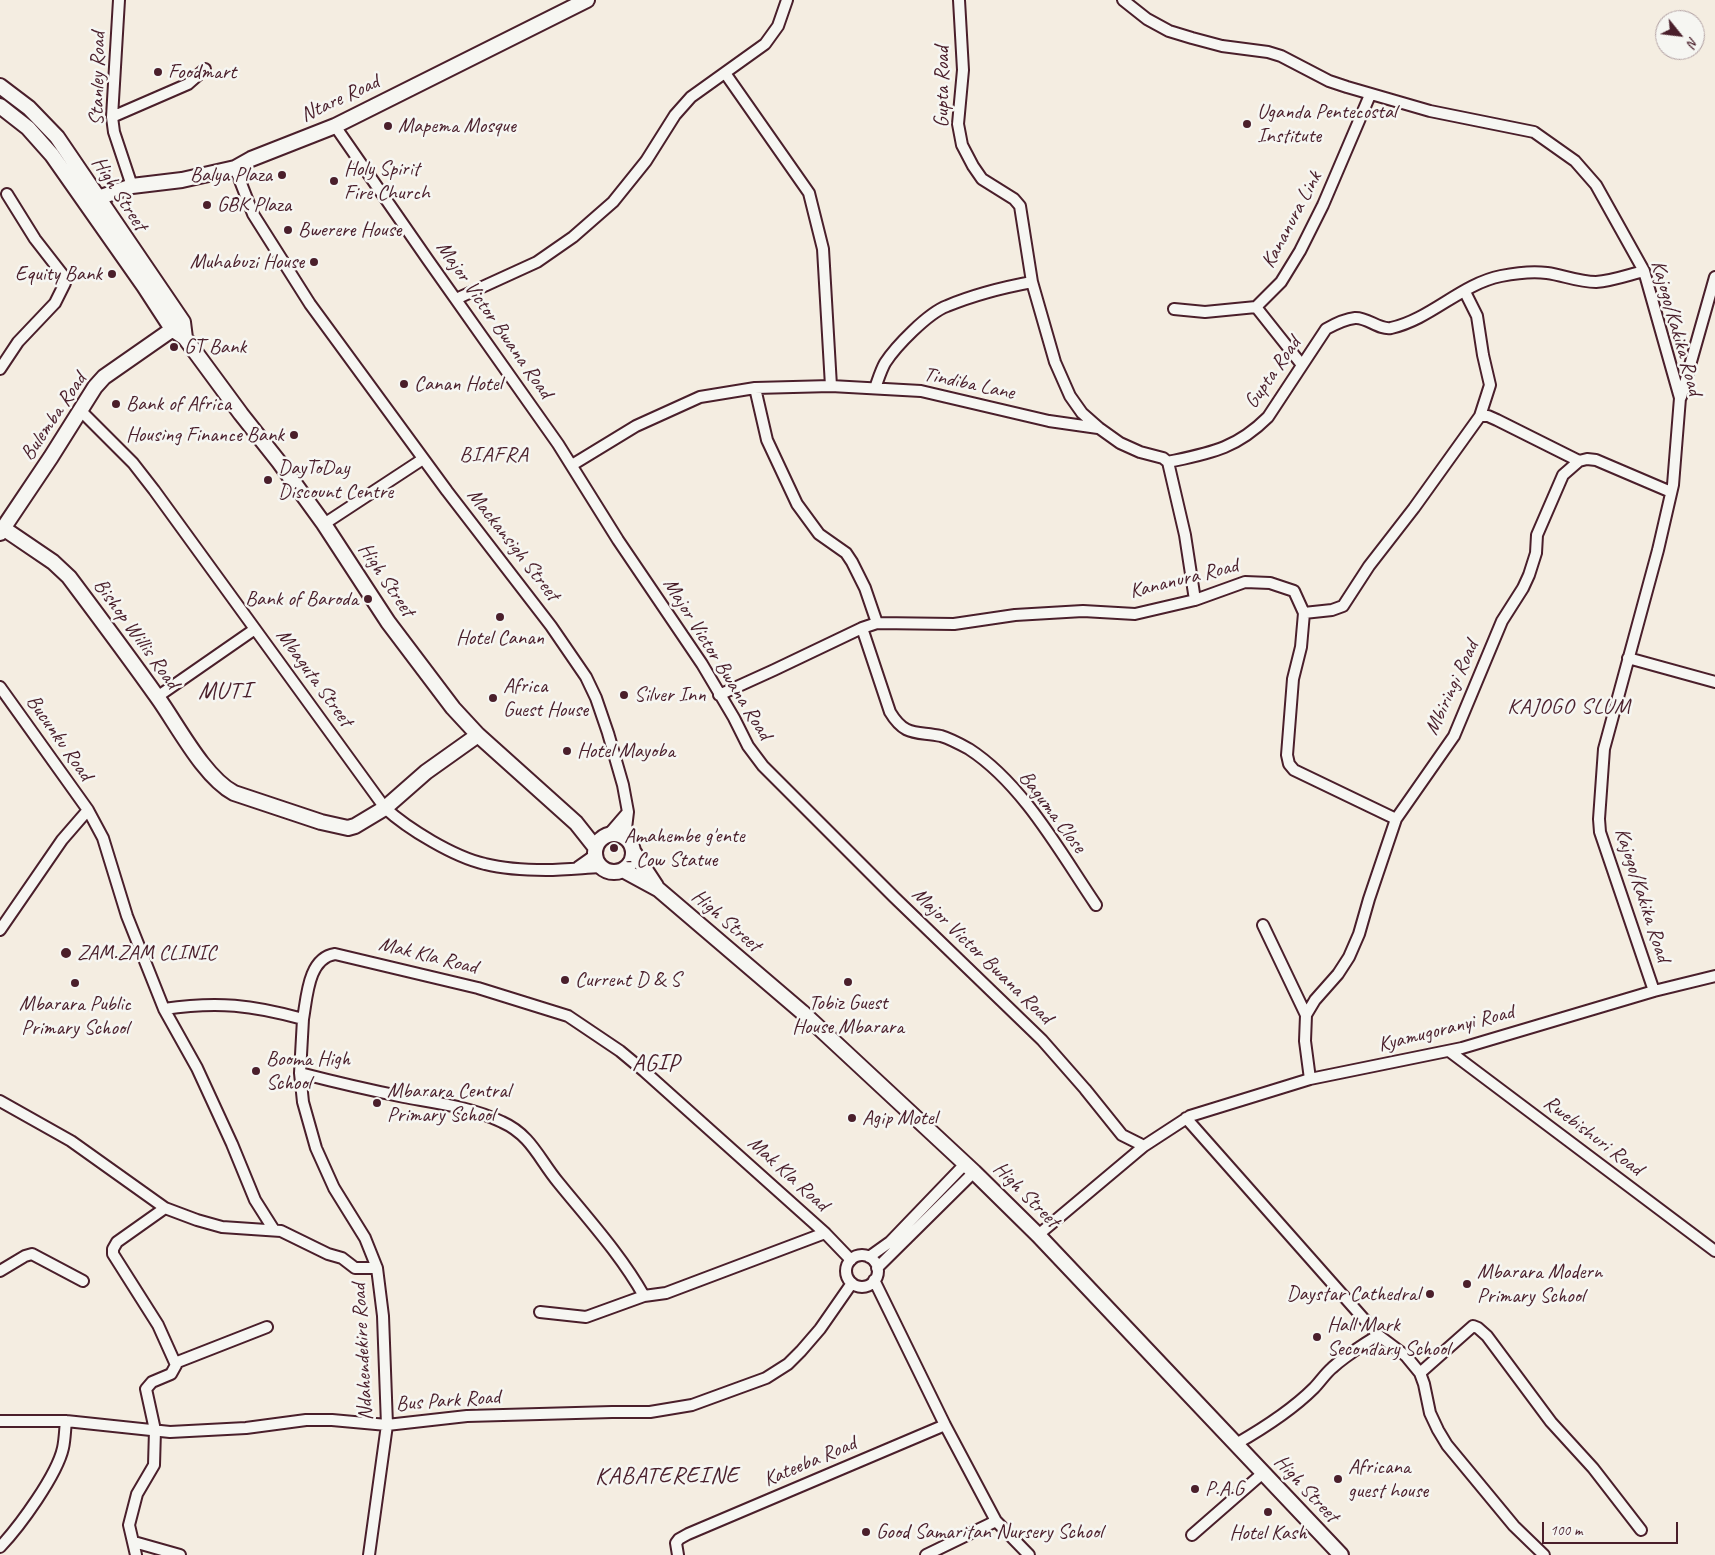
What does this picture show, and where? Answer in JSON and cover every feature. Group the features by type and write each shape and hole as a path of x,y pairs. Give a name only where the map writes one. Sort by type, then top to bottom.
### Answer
{"main road":[{"name":"Ntare Road","path":"98,198 132,186 182,180 235,168 251,159 335,126 587,0"},
{"name":"High Street","path":"0,86 43,120 64,147 185,338 324,524 388,622 453,708 478,735 576,823 597,857"},
{"name":"High Street","path":"0,106 28,128 52,155 144,286 177,326"},
{"path":"52,155 64,147"},
{"name":"Bulemba Road","path":"1,529 51,457 95,387 104,377 177,326"},
{"name":"Bishop Willis Road","path":"1,529 53,562 69,577 204,765 223,786 234,793 306,818 348,828 362,823 385,808 426,772 478,735"},
{"name":"High Street","path":"576,823 608,835"},
{"path":"617,834 625,837 631,843 633,859 623,870 611,872 597,857 600,840 608,835 617,834"},
{"name":"High Street","path":"633,851 658,889"},
{"name":"High Street","path":"623,870 658,889 802,1012 970,1168 1038,1235 1341,1555"}],"street":[{"name":"Stanley Road","path":"119,0 112,117 114,132 132,186"},
{"path":"456,299 537,262 573,237 612,202 646,161 675,115 691,97 765,44 778,26 786,0"},
{"name":"Gupta Road","path":"960,0 963,70 958,124 962,145 982,179 1014,199 1020,206 1032,282 1055,362 1070,396 1082,413 1099,428 1140,452 1163,458 1168,462 1206,454 1230,446 1268,417 1326,329 1340,322 1356,318 1388,328 1403,324 1465,292 1476,284 1500,276 1537,272 1549,273 1574,280 1596,282 1644,271"},
{"name":"Kajogo/Kakika Road","path":"1123,0 1147,19 1169,31 1222,46 1268,52 1281,56 1329,80 1370,95 1430,111 1534,132 1575,161 1596,185 1644,271 1680,398 1672,492 1604,749 1598,819 1600,832 1654,991"},
{"path":"112,117 188,84 205,69"},
{"path":"725,73 809,193 823,249 831,386"},
{"name":"Kananura Link","path":"1256,308 1281,282 1300,251 1323,205 1370,95"},
{"name":"Major Victor Bwana Road","path":"335,126 572,465 618,540 702,664 748,746 763,766 894,897 1042,1040 1081,1083 1122,1135 1144,1146"},
{"name":"Mackansigh Street","path":"235,168 253,214 310,304 423,459 551,626 586,677 596,698 623,784 628,812 625,837"},
{"path":"0,369 18,342 55,303 65,283 63,275 35,239 7,194"},
{"path":"1680,398 1715,277"},
{"path":"875,388 884,365 893,351 939,310 945,306 1032,282"},
{"path":"1396,819 1294,770 1288,764 1287,754 1293,678 1301,647 1304,613 1332,610 1343,606 1369,566 1414,508 1480,416 1490,385 1477,316 1465,292"},
{"path":"1174,309 1205,312 1256,308 1302,365"},
{"name":"Tindiba Lane","path":"572,465 636,426 700,397 755,388 831,386 921,391 1049,421 1099,428"},
{"path":"755,388 767,440 794,497 819,534 846,553 852,562 865,588 877,623"},
{"name":"Mbaguta Street","path":"80,410 132,463 385,808 394,817 419,834 467,859 485,865 515,869 547,870 577,868 597,857"},
{"path":"1480,416 1488,416 1579,460 1596,460 1672,492"},
{"path":"324,524 423,459"},
{"name":"Mbiringi Road","path":"1306,1015 1315,1000 1338,974 1349,957 1359,934 1396,819 1454,736 1502,621 1524,588 1530,574 1536,553 1538,535 1556,490 1563,475 1579,460"},
{"path":"1168,462 1184,535 1195,600"},
{"name":"Kananura Road","path":"719,694 862,628 877,623 954,624 1015,614 1083,611 1135,614 1195,600 1244,582 1270,582 1294,591 1304,613"},
{"name":"Baguma Close","path":"862,628 890,712 897,724 909,732 943,737 958,742 977,755 1006,780 1030,808 1096,905"},
{"path":"157,697 255,629"},
{"path":"1628,658 1715,682"},
{"name":"Bucunku Road","path":"0,687 88,810"},
{"path":"0,930 62,840 88,810 103,838 127,916 164,1009 197,1068 255,1200 274,1230"},
{"path":"608,835 628,812"},
{"path":"1263,925 1306,1015 1305,1041 1310,1079"},
{"name":"Mak Kla Road","path":"377,1268 365,1238 334,1188 316,1148 303,1102 300,1073 303,1019 312,975 319,962 327,956 335,954 478,988 568,1016 620,1051 644,1071 694,1118 825,1233 850,1260"},
{"name":"Kyamugoranyi Road","path":"1038,1235 1144,1146 1186,1118 1310,1079 1449,1051 1654,991 1715,976"},
{"path":"164,1009 194,1005 230,1004 267,1009 303,1019"},
{"name":"Rwebishuri Road","path":"1449,1051 1713,1247"},
{"path":"300,1073 371,1090 476,1111 513,1128 533,1145 554,1177 583,1210 644,1296"},
{"name":"Ndahendekire Road","path":"0,1101 71,1141 165,1208 222,1227 281,1231 328,1254 342,1258 355,1268 377,1268 383,1316 387,1425 369,1555"},
{"path":"1186,1118 1378,1335 1406,1356 1420,1373 1430,1412 1447,1445 1514,1526 1544,1555"},
{"path":"869,1257 890,1242 970,1168"},
{"path":"877,1268 970,1168"},
{"path":"136,1555 129,1525 137,1494 154,1465 156,1430 147,1387 152,1382 171,1374 175,1368 175,1363 158,1324 113,1254 113,1249 117,1242 165,1208"},
{"path":"540,1312 586,1317 644,1296 666,1293 825,1233"},
{"path":"0,1271 25,1256 32,1254 83,1281"},
{"path":"858,1256 869,1257 874,1261 877,1268 874,1280 864,1286 857,1286 852,1283 846,1272 850,1260 858,1256"},
{"path":"874,1280 945,1425 996,1521 1029,1555"},
{"name":"Bus Park Road","path":"0,1421 66,1420 170,1432 216,1431 306,1420 332,1420 387,1425 467,1416 650,1412 692,1405 766,1378 788,1364 820,1329 852,1283"},
{"path":"1420,1373 1473,1326 1478,1328 1487,1336 1551,1422 1593,1468 1641,1530"},
{"path":"175,1363 267,1327"},
{"path":"1236,1444 1282,1415 1315,1387 1331,1369 1378,1335"},
{"path":"0,1546 37,1500 59,1460 63,1447 66,1420"},
{"name":"Kateeba Road","path":"678,1555 676,1543 678,1539 688,1534 945,1425"},
{"path":"1192,1535 1264,1473"},
{"path":"926,1555 996,1521"},
{"path":"134,1542 180,1555"}],"place":[{"name":"Foodmart","path":"158,72"},
{"name":"Uganda Pentecostal Institute","path":"1247,124"},
{"name":"Mapema Mosque","path":"388,126"},
{"name":"Balya Plaza","path":"282,175"},
{"name":"Holy Spirit Fire Church","path":"334,181"},
{"name":"GBK Plaza","path":"207,205"},
{"name":"Bwerere House","path":"288,230"},
{"name":"Muhabuzi House","path":"314,262"},
{"name":"Equity Bank","path":"112,274"},
{"name":"GT Bank","path":"174,347"},
{"name":"Canan Hotel","path":"404,384"},
{"name":"Bank of Africa","path":"116,404"},
{"name":"Housing Finance Bank","path":"294,435"},
{"name":"DayToDay Discount Centre","path":"268,480"},
{"name":"Bank of Baroda","path":"368,599"},
{"name":"Hotel Canan","path":"500,617"},
{"name":"Silver Inn","path":"624,695"},
{"name":"Africa Guest House","path":"493,698"},
{"name":"Hotel Mayoba","path":"567,751"},
{"name":"Amahembe g'ente - Cow Statue","path":"614,848"},
{"name":"ZAM.ZAM CLINIC","path":"66,953"},
{"name":"Current D & S","path":"565,980"},
{"name":"Tobiz Guest House Mbarara","path":"848,982"},
{"name":"Mbarara Public Primary School","path":"75,983"},
{"name":"Booma High School","path":"256,1071"},
{"name":"Mbarara Central Primary School","path":"377,1103"},
{"name":"Agip Motel","path":"852,1118"},
{"name":"Mbarara Modern Primary School","path":"1467,1284"},
{"name":"Daystar Cathedral","path":"1430,1294"},
{"name":"Hall Mark Secondary School","path":"1317,1337"},
{"name":"Africana guest house","path":"1338,1479"},
{"name":"P.A.G","path":"1195,1489"},
{"name":"Hotel Kash","path":"1268,1512"},
{"name":"Good Samaritan Nursery School","path":"866,1532"}],"district":[{"name":"BIAFRA","path":"494,455"},
{"name":"MUTI","path":"225,692"},
{"name":"KAJOGO SLUM","path":"1569,707"},
{"name":"AGIP","path":"656,1064"},
{"name":"KABATEREINE","path":"667,1477"}]}
